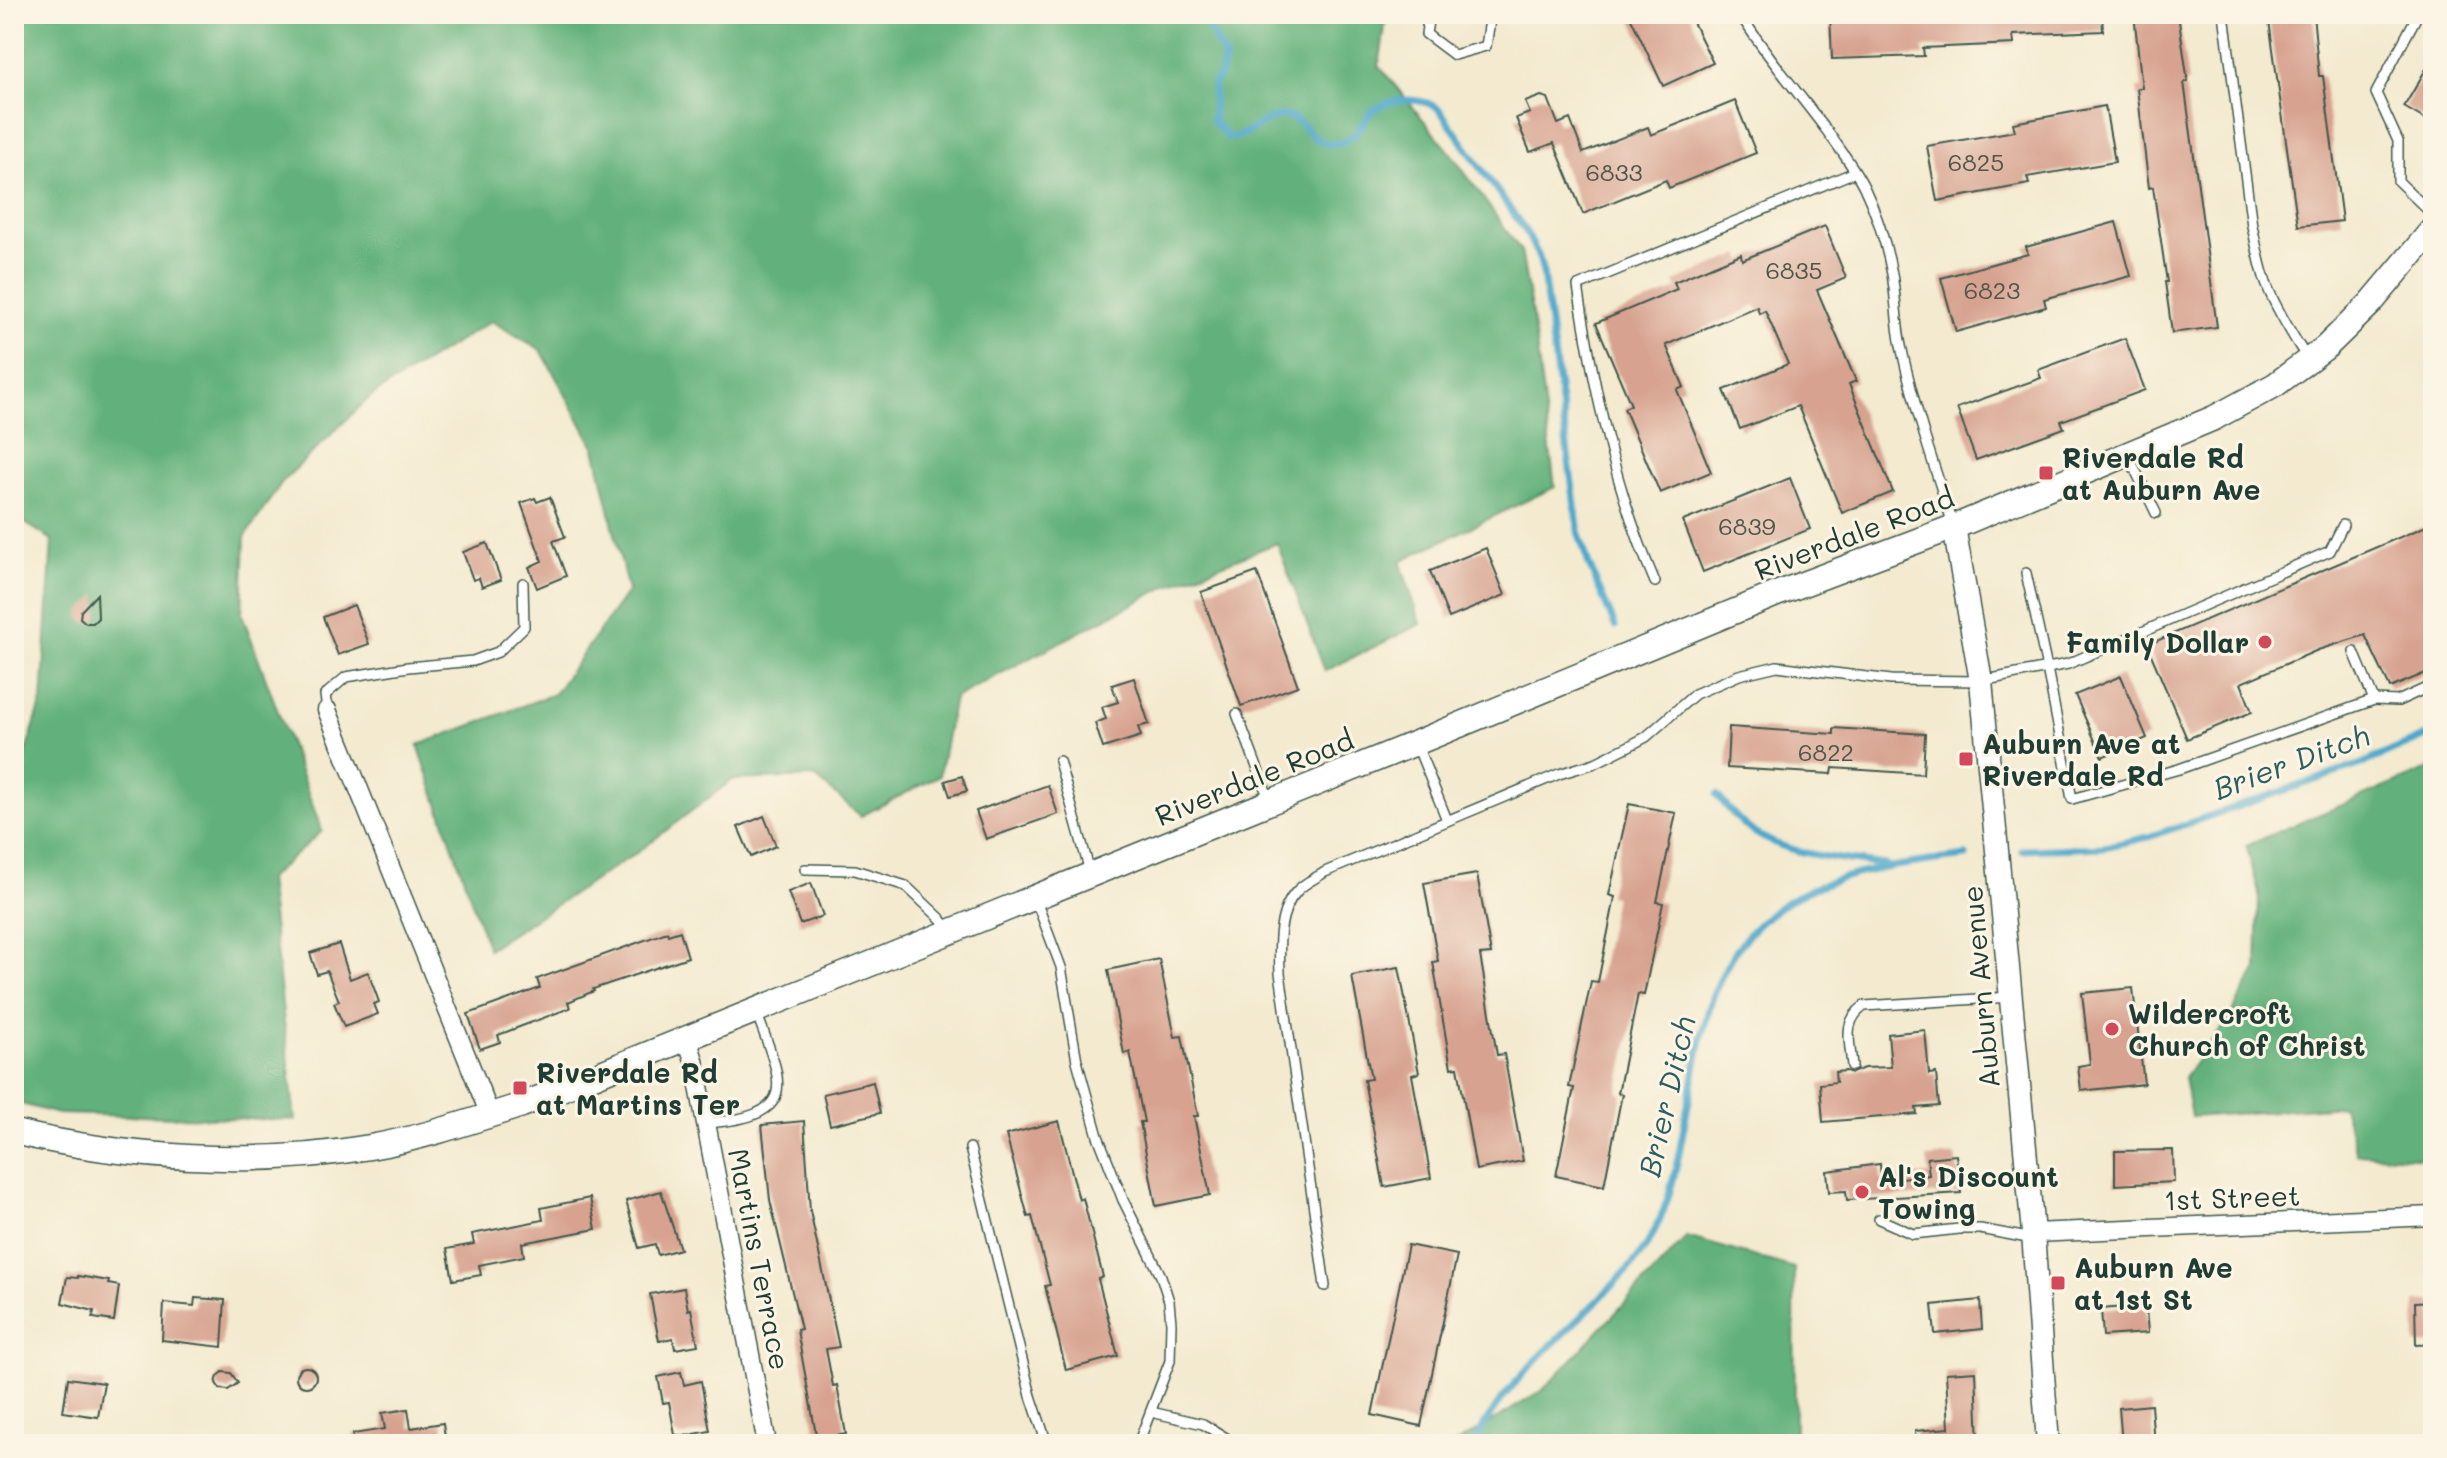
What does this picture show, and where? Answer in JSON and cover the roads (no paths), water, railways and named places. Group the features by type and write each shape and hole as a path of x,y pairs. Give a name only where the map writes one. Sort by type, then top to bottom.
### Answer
{"main road":[{"name":"Riverdale Road","path":"14,1132 68,1143 153,1154 261,1158 370,1148 447,1130 522,1105 1270,803 1779,593 1954,527 2252,399 2309,361 2370,304 2429,242"}],"street":[{"name":"Auburn Avenue","path":"1954,527 1981,681 2033,1236 2048,1444"},
{"path":"327,710 490,1115"},
{"name":"Martins Terrace","path":"687,1039 694,1060 767,1444"},
{"name":"1st Street","path":"2033,1236 2433,1216"}],"lane":[{"path":"1429,14 1426,34 1454,55 1486,46 1491,14"},
{"path":"1740,14 1758,44 1855,172 1873,208 1884,238 1907,369 1954,527"},
{"path":"2224,14 2252,226 2260,261 2275,305 2309,361"},
{"path":"2418,14 2376,93 2398,141 2398,181 2433,215"},
{"path":"1655,582 1635,534 1621,488 1588,347 1578,286 1855,172"},
{"path":"2128,454 2156,513"},
{"path":"1325,1286 1280,973 1280,930 1289,903 1298,890 1325,872 1559,774 1595,763 1646,737 1695,694 1739,675 1777,666 1891,680 1981,681 2068,664 2330,551 2343,525"},
{"path":"2026,573 2072,799 2179,769 2374,700 2398,701 2433,685"},
{"path":"327,710 325,695 346,677 473,661 498,652 524,627 523,583"},
{"path":"2354,652 2374,700"},
{"path":"1237,714 1270,803"},
{"path":"1416,743 1447,820"},
{"path":"1059,761 1091,875"},
{"path":"805,869 855,870 906,886 941,919 950,932"},
{"path":"1035,898 1061,967 1077,1061 1098,1136 1123,1200 1161,1276 1169,1301 1170,1361 1138,1444"},
{"path":"1852,1066 1848,1027 1854,1013 1864,1006 2011,997"},
{"path":"706,1123 757,1114 776,1099 778,1073 756,1011"},
{"path":"970,1148 1031,1396 1045,1438 1050,1444"},
{"path":"1879,1219 1913,1234 1980,1229 2033,1236"},
{"path":"1151,1412 1203,1424 1236,1444"}],"waterway":[{"path":"1205,14 1225,57 1214,84 1213,121 1228,138 1278,116 1285,116 1298,122 1322,142 1338,143 1351,138 1370,114 1381,106 1398,101 1424,102 1439,109 1525,230 1539,257 1543,273 1579,534 1615,626"},
{"name":"Brier Ditch","path":"2022,850 2104,847 2148,837 2362,764 2433,733"},
{"path":"1717,795 1747,827 1767,840 1817,855 1886,865"},
{"name":"Brier Ditch","path":"1474,1444 1485,1423 1514,1384 1621,1277 1651,1238 1665,1207 1674,1175 1708,1011 1732,958 1755,927 1784,904 1850,876 1888,867 1966,856"}],"place":[{"name":"Riverdale Rd at Auburn Ave","path":"2046,473"},
{"name":"Family Dollar","path":"2265,642"},
{"name":"Auburn Ave at Riverdale Rd","path":"1966,759"},
{"name":"Wildercroft Church of Christ","path":"2112,1029"},
{"name":"Riverdale Rd at Martins Ter","path":"520,1088"},
{"name":"Al's Discount Towing","path":"1862,1192"},
{"name":"Auburn Ave at 1st St","path":"2058,1283"}]}
